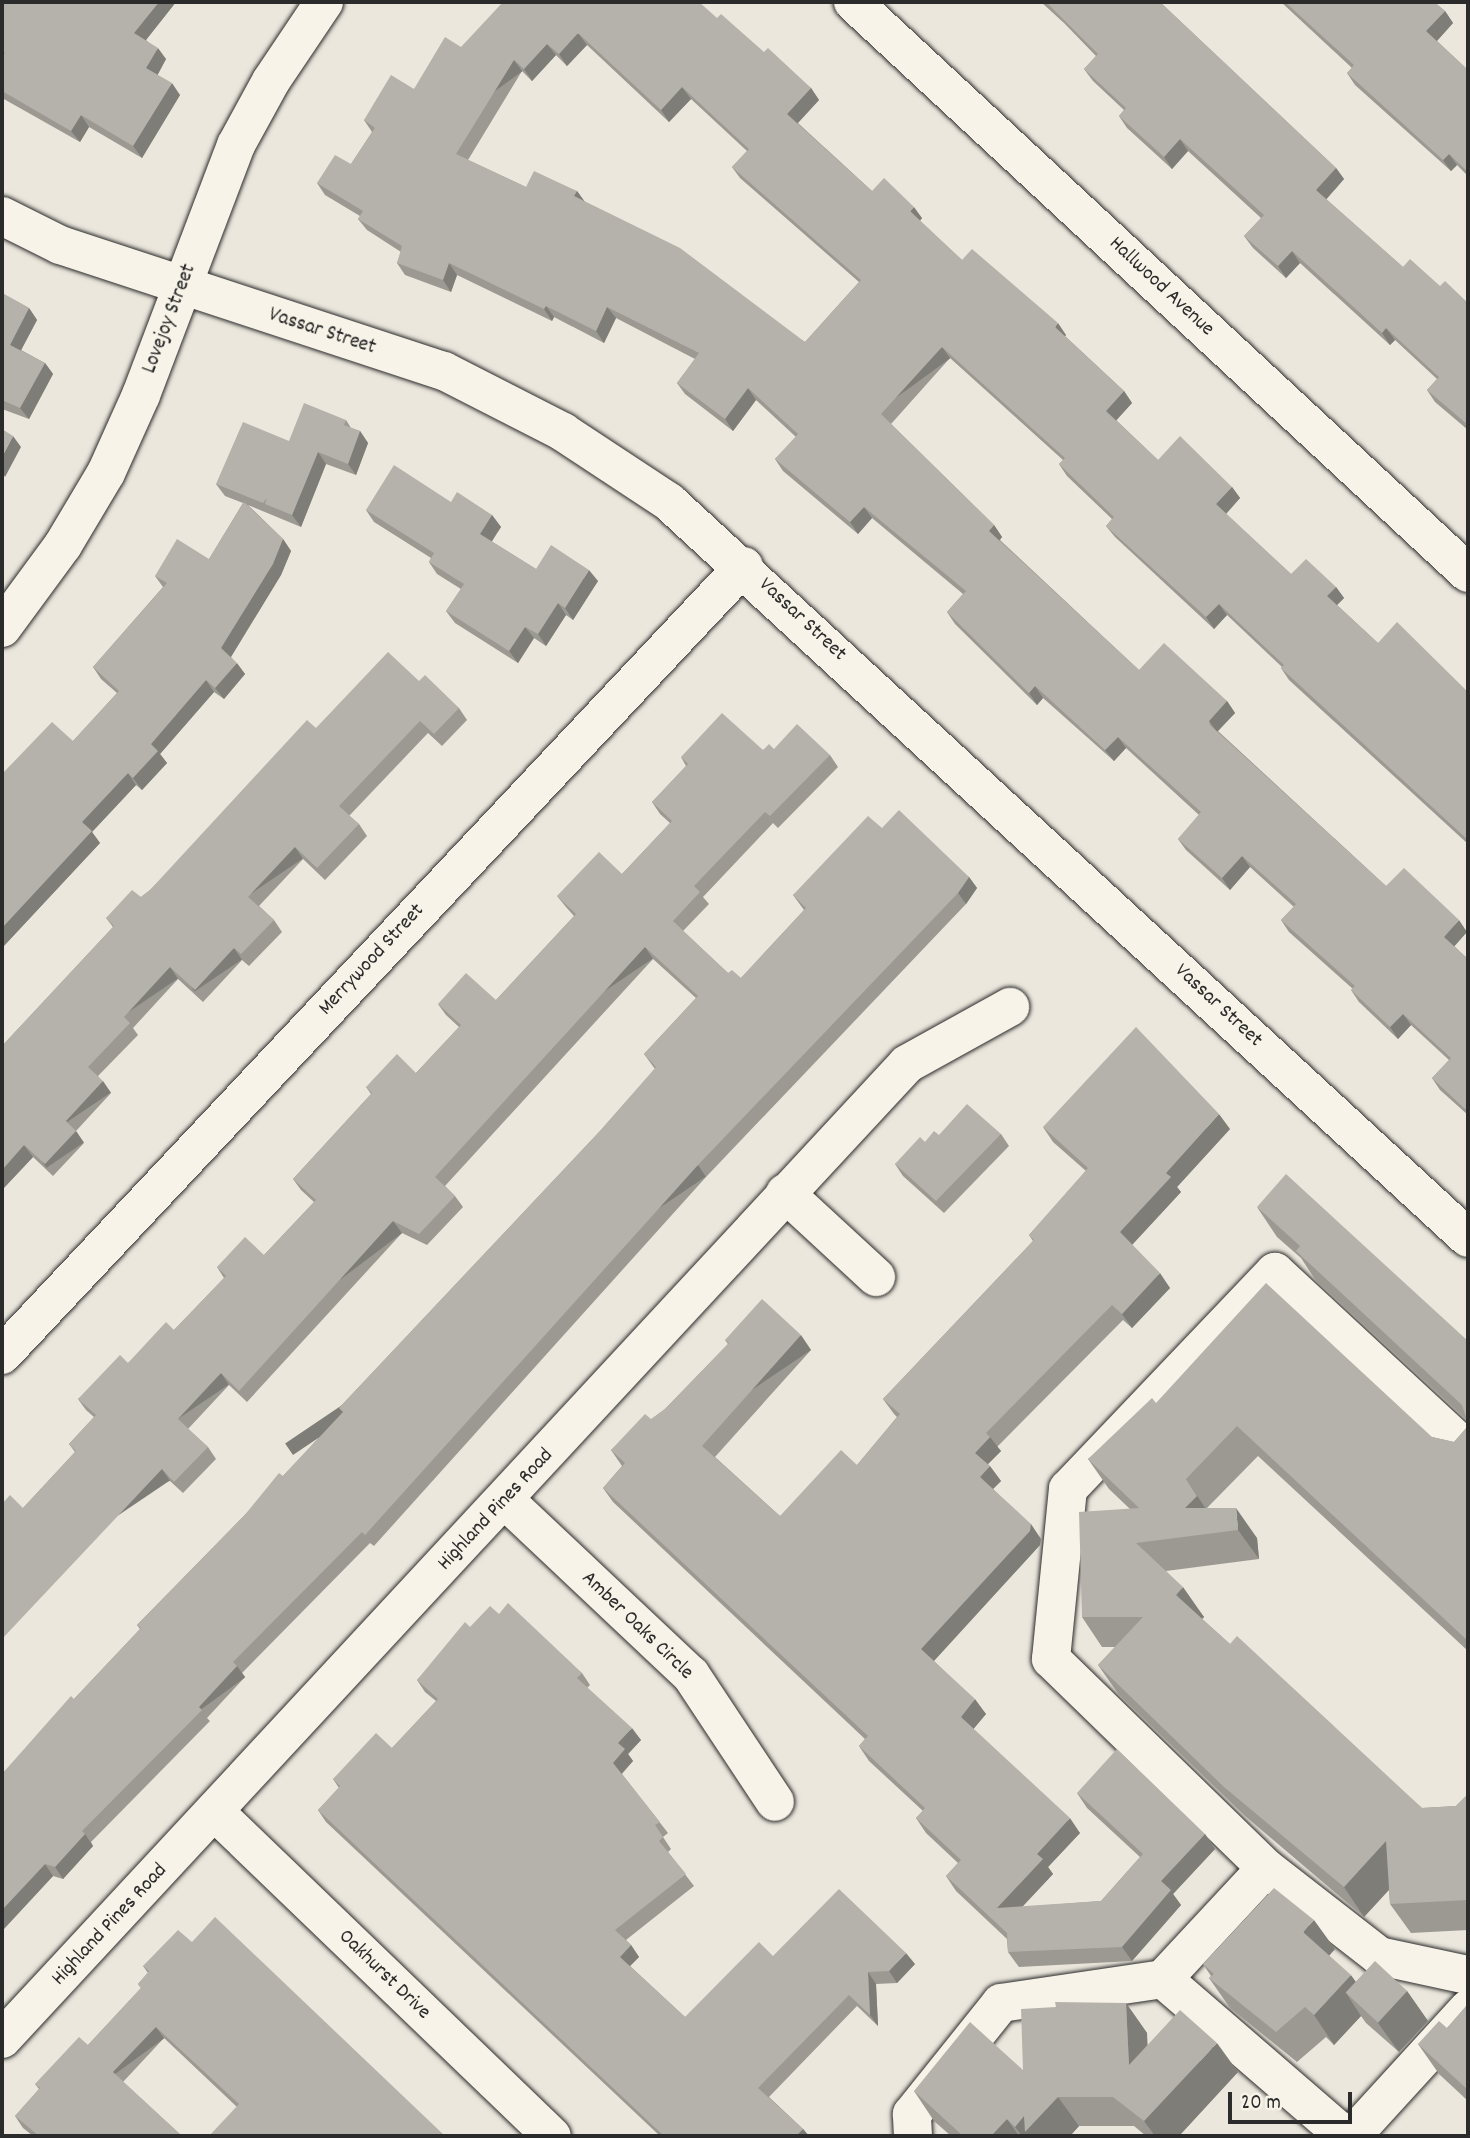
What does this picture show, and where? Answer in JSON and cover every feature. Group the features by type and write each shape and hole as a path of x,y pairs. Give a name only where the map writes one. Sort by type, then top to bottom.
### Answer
{"street":[{"name":"Lovejoy Street","path":"2,628 63,545 106,473 182,287 236,145 271,81 324,2"},
{"name":"Hallwood Avenue","path":"853,2 1468,573"},
{"name":"Vassar Street","path":"2,216 60,245 444,371 563,432 669,502 744,566 1464,1227"},
{"name":"Merrywood Street","path":"2,1355 744,566"},
{"name":"Highland Pines Road","path":"2,2039 216,1813 785,1193 907,1064 1010,1007"},
{"path":"785,1193 876,1277"},
{"path":"1468,1451 1275,1272 1069,1489 1051,1659 1266,1868 1379,1956 1468,1975"},
{"name":"Amber Oaks Circle","path":"505,1500 691,1675 775,1802"},
{"name":"Oakhurst Drive","path":"216,1813 552,2136"},
{"path":"913,2136 912,2114 1001,2003 1163,1979 1266,1868"},
{"path":"1163,1979 1345,2136"},
{"path":"1352,2136 1468,2009"}],"building":[{"path":"2,2 159,2 134,33 158,48 146,68 172,83 133,146 81,115 71,131 2,91 2,57 5,53 2,51"},
{"path":"503,2 699,2 717,18 721,14 764,52 768,48 811,88 787,114 872,191 884,178 914,207 910,211 962,260 972,249 1058,323 1055,327 1124,391 1106,411 1158,460 1180,436 1232,487 1216,504 1291,574 1306,559 1336,587 1327,596 1378,643 1397,622 1468,692 1468,840 1281,668 1284,665 1219,604 1206,617 1106,526 1114,517 1059,464 1065,458 942,347 881,414 994,525 989,531 1139,670 1164,643 1227,701 1209,721 1210,725 1386,886 1404,868 1459,920 1444,937 1468,959 1468,1106 1465,1109 1432,1078 1451,1058 1403,1014 1390,1027 1351,990 1355,986 1281,920 1296,904 1242,856 1222,878 1178,839 1201,812 1118,737 1105,750 1035,686 1029,693 947,612 966,591 864,507 850,522 775,459 798,434 748,388 725,419 677,383 699,353 607,307 596,331 449,263 443,280 397,263 402,246 358,219 363,211 317,183 335,155 351,164 375,128 364,120 391,75 414,89 445,37 461,47","holes":["578,33 661,110 682,87 749,149 732,167 861,280 805,342 680,248 574,196 577,191 534,171 526,187 456,154 514,60 524,69 547,44 559,54"]},
{"path":"1046,2 1160,2 1336,168 1316,190 1403,267 1410,259 1440,286 1445,281 1468,303 1468,425 1427,390 1439,377 1386,328 1382,333 1292,251 1278,266 1244,236 1264,215 1180,139 1164,157 1119,116 1126,108 1084,69 1098,54"},
{"path":"1285,2 1434,2 1445,11 1426,31 1468,70 1468,172 1449,154 1443,160 1347,73 1354,65"},
{"path":"2,293 29,308 10,345 45,363 20,408 2,400"},
{"path":"304,403 346,420 344,425 360,431 348,464 318,452 292,515 265,504 267,498 263,503 216,484 243,422 289,441"},
{"path":"2,429 13,436 2,457"},
{"path":"394,465 451,502 457,492 492,515 480,534 536,569 551,545 589,570 565,608 558,603 538,634 525,627 509,651 446,611 464,584 429,562 434,553 366,510"},
{"path":"244,502 283,539 273,564 221,648 237,663 215,688 206,680 151,744 158,751 133,778 128,773 82,822 92,831 2,928 2,774 52,722 73,741 119,691 93,667 167,583 155,576 177,539 209,559"},
{"path":"388,652 419,681 425,675 459,708 434,734 420,721 339,806 359,824 317,868 295,847 248,897 274,920 241,954 234,948 195,990 170,967 124,1017 130,1023 88,1067 103,1081 66,1121 76,1131 45,1164 24,1145 2,1170 2,1046 114,926 106,918 132,890 141,897 150,890 307,720 316,728"},
{"path":"722,713 763,750 769,744 774,749 797,724 830,755 770,816 765,812 694,886 700,892 673,921 728,973 732,970 741,978 806,908 793,895 868,816 882,828 899,810 969,877 958,893 698,1165 365,1535 362,1532 233,1662 237,1666 199,1707 202,1710 82,1831 85,1834 55,1867 45,1864 2,1910 2,1774 71,1696 74,1699 141,1628 137,1625 244,1516 279,1473 283,1476 343,1412 339,1408 600,1131 656,1067 644,1054 698,996 645,947 435,1177 455,1196 419,1234 393,1221 239,1391 221,1373 178,1419 208,1447 174,1482 162,1469 2,1639 2,1504 10,1495 23,1508 76,1451 69,1444 96,1415 78,1399 120,1355 128,1363 166,1322 174,1330 226,1276 217,1267 245,1237 264,1255 316,1200 293,1179 372,1093 366,1087 397,1054 416,1073 461,1025 438,1004 466,973 496,1000 576,914 557,896 599,852 622,874 672,821 652,802 688,764 681,757"},
{"path":"1136,1027 1219,1114 1166,1173 1171,1177 1120,1232 1160,1273 1122,1314 1112,1305 986,1433 990,1437 975,1453 990,1466 980,1477 1031,1524 1030,1531 921,1649 975,1699 961,1717 1070,1818 1037,1854 1043,1859 997,1908 1101,1901 1143,1854 1077,1793 1117,1749 1205,1834 1161,1881 1171,1890 1122,1947 1008,1952 1007,1933 946,1876 961,1860 916,1818 925,1808 859,1746 868,1736 603,1488 625,1463 611,1450 645,1414 651,1419 665,1409 729,1343 725,1340 762,1299 801,1335 702,1446 780,1516 841,1450 857,1465 900,1414 883,1399 1034,1240 1029,1235 1088,1168 1043,1127"},
{"path":"967,1104 1001,1134 936,1201 895,1164 920,1137 925,1142 934,1131 939,1135"},
{"path":"1286,1174 1468,1341 1468,1424 1462,1405 1296,1251 1300,1246 1257,1207"},
{"path":"1266,1283 1432,1437 1454,1442 1468,1426 1468,1641 1237,1426 1186,1479 1197,1496 1185,1508 1236,1508 1238,1530 1136,1543 1183,1587 1176,1595 1230,1644 1237,1636 1422,1808 1456,1806 1468,1794 1468,1900 1390,1904 1386,1841 1344,1887 1224,1787 1098,1665 1143,1617 1082,1617 1079,1512 1139,1508 1088,1459 1152,1398 1156,1403"},
{"path":"508,1603 582,1673 577,1678 632,1728 618,1743 625,1749 613,1763 660,1822 655,1825 663,1837 659,1841 686,1874 615,1930 631,1945 620,1957 685,2017 759,1942 773,1956 839,1889 906,1953 889,1971 868,1972 870,2015 849,1995 758,2088 803,2129 796,2136 664,2136 318,1810 340,1786 333,1779 376,1733 392,1748 438,1699 417,1680 465,1622 470,1627 490,1606 499,1614"},
{"path":"1274,1888 1314,1920 1303,1932 1351,1975 1314,2015 1305,2007 1276,2032 1209,1978 1214,1974 1203,1964"},
{"path":"215,1917 445,2136 209,2136 239,2104 156,2027 113,2072 182,2136 39,2136 15,2116 40,2088 35,2084 79,2037 88,2045 141,1988 138,1984 149,1971 143,1966 178,1930 192,1942"},
{"path":"1375,1961 1407,1991 1378,2022 1346,1992"},
{"path":"1055,2002 1126,2003 1129,2065 1180,2010 1217,2043 1144,2121 1113,2097 1058,2097 1025,2132 1024,2116 1015,2127 1007,2119 991,2136 963,2136 914,2091 970,2022 1023,2070 1021,2009 1056,2007"},
{"path":"1468,2004 1468,2090 1418,2044 1439,2021 1447,2028"}]}
